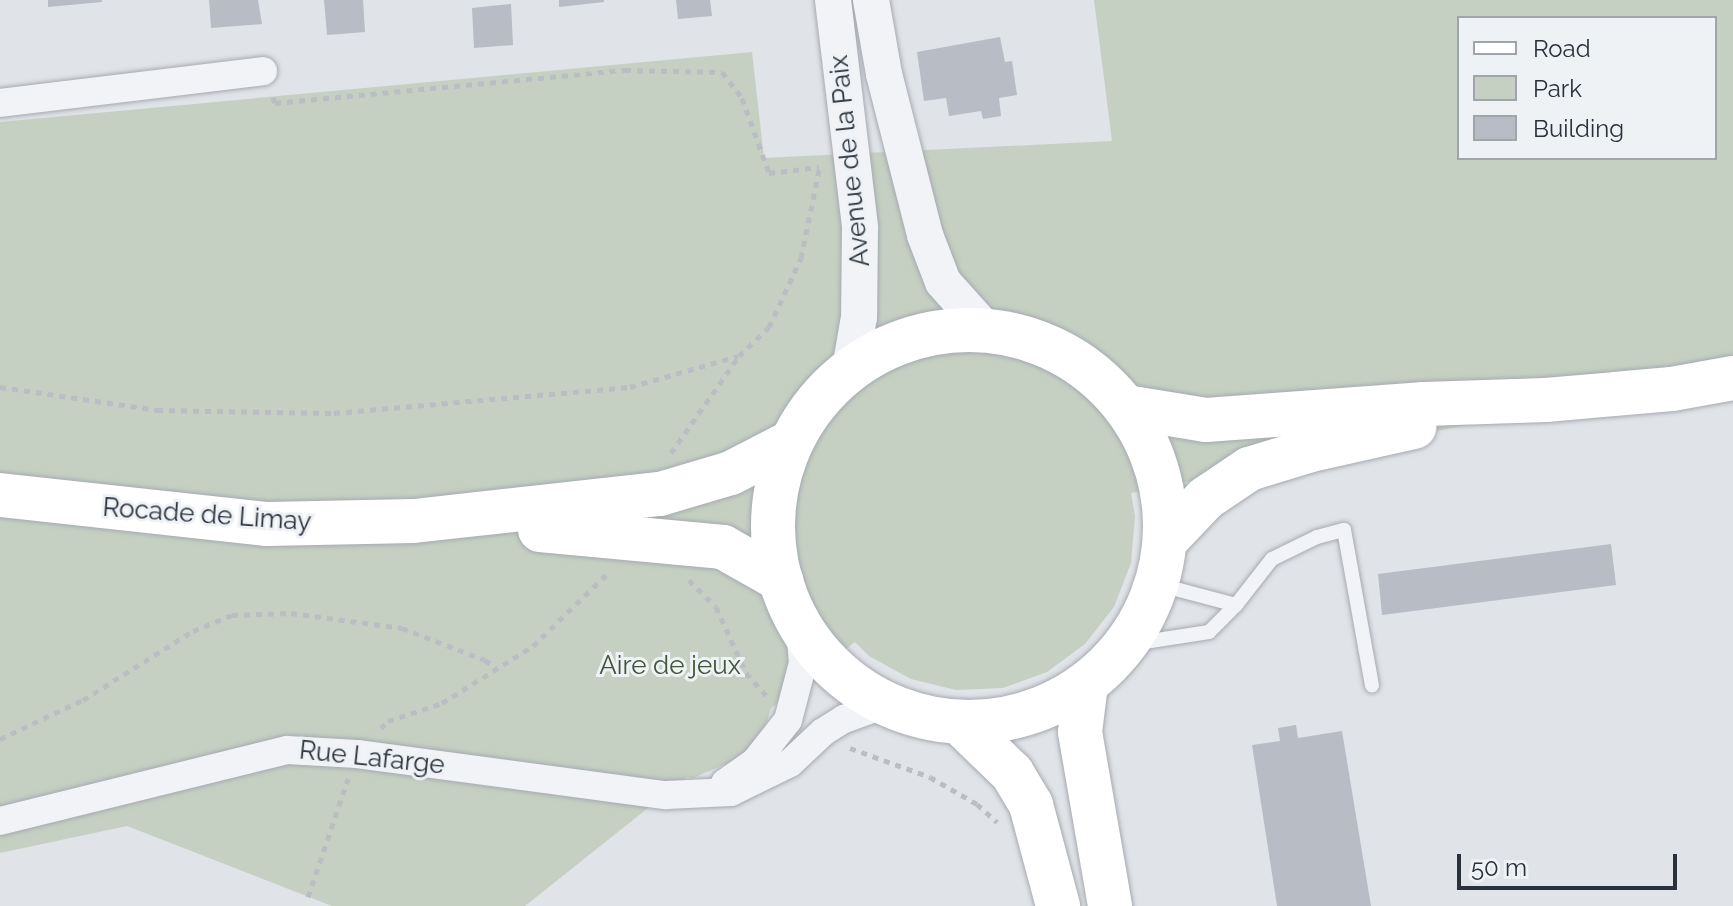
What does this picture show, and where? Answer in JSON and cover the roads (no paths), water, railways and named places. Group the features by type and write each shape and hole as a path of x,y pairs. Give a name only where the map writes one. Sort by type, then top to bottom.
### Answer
{"main road":[{"path":"955,329 986,330 1032,339 1065,354 1106,384 1126,407 1143,434 1158,471 1165,509 1165,541 1157,584 1142,619 1125,645 1086,684 1031,713 998,720 959,722 919,716 886,704 841,674 821,655 800,625 781,580 774,545 774,510 779,475 791,442 813,406 850,369 885,348 915,337 955,329"},
{"path":"1126,407 1206,420 1424,404 1546,400 1672,389 1733,378"},
{"path":"1165,541 1228,481 1260,465 1326,447 1546,400"},
{"name":"Rocade de Limay","path":"414,521 660,494 709,482 791,442"},
{"name":"Rocade de Limay","path":"0,495 267,524 414,521 662,538 723,547 781,580"},
{"path":"1086,684 1080,732 1110,906"},
{"path":"959,722 1012,773 1021,788 1037,822 1059,900"}],"street":[{"name":"Avenue de la Paix","path":"833,0 860,228 859,317 850,369"},
{"name":"Avenue de la Paix","path":"871,0 884,74 925,235 943,282 986,330"},
{"path":"0,103 263,71"},
{"path":"703,796 755,762 791,712 803,663 800,625"},
{"name":"Rue Lafarge","path":"0,821 287,750 357,754 666,795 703,796 731,792 768,777 790,763 823,732 856,713 886,704"}],"lane":[{"path":"1125,645 1209,632 1236,605 1272,559 1317,537 1344,530 1372,685"},
{"path":"1157,584 1236,605"}],"park label":[{"name":"Aire de jeux","path":"670,666"}]}
